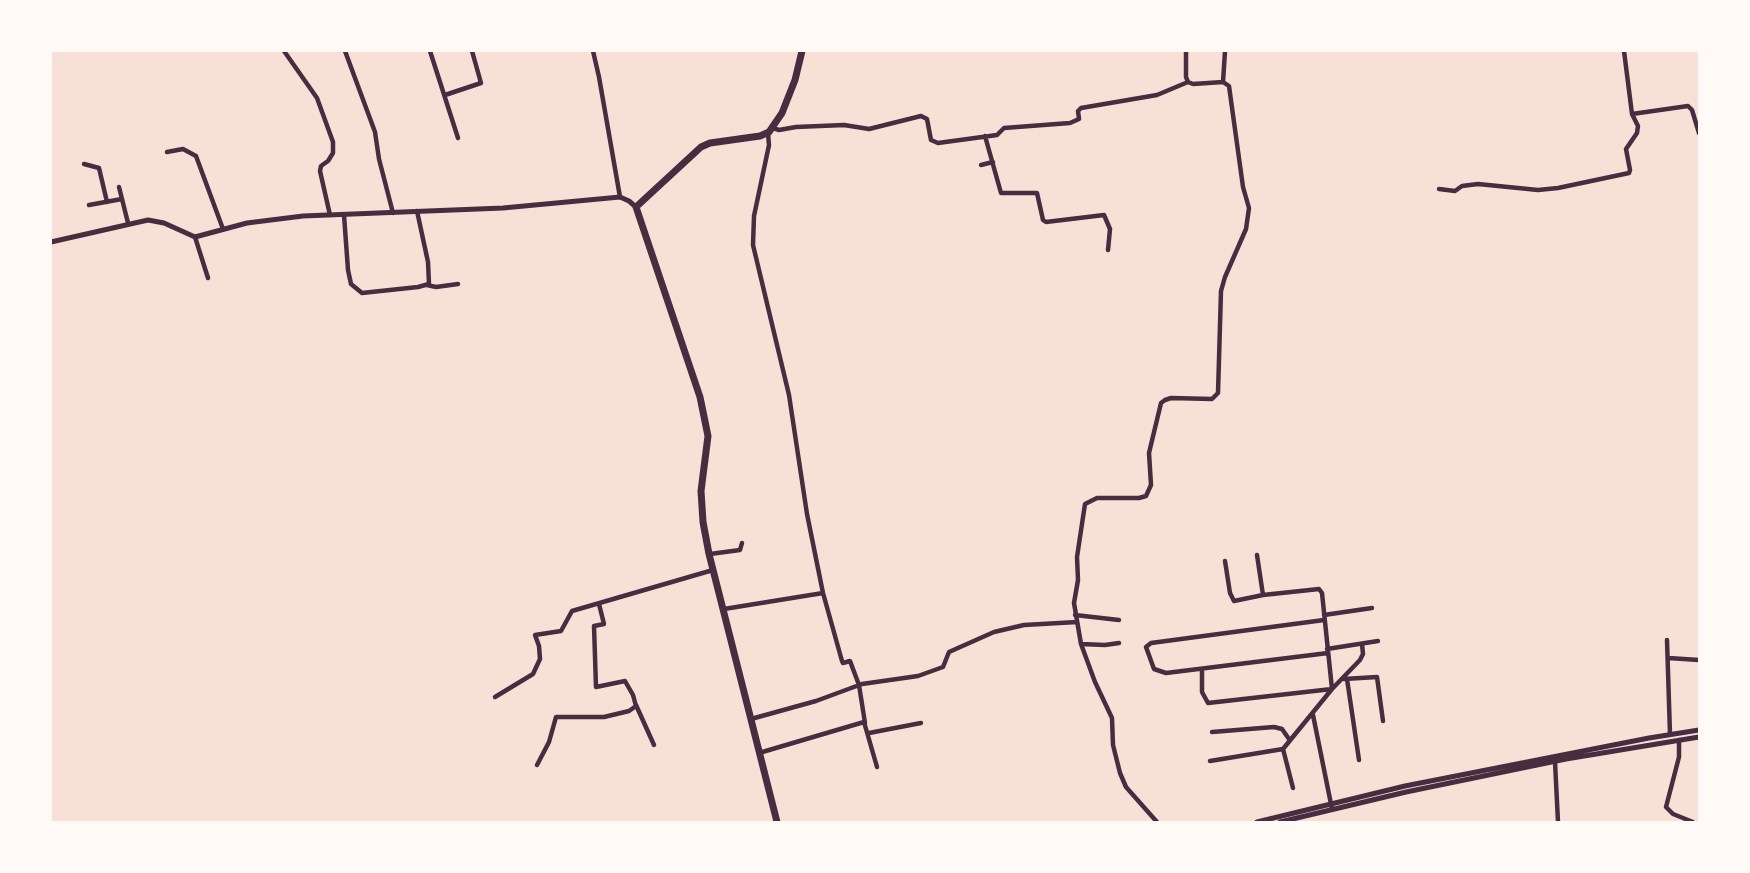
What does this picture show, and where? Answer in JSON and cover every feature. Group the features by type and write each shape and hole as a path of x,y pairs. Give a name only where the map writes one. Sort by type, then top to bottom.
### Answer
{"main road":[{"path":"777,822 709,554 701,502 708,444 707,427 700,397 636,207 701,147 726,139 760,136 770,131 782,113 795,80 802,51"}],"street":[{"path":"284,51 311,87 324,113 333,142 333,153 328,162 321,166 320,171 330,215"},
{"path":"345,51 372,122 393,213"},
{"path":"430,51 458,138"},
{"path":"445,96 481,83 472,51"},
{"path":"593,51 620,197"},
{"path":"1186,51 1188,82"},
{"path":"1223,82 1225,51"},
{"path":"1439,189 1455,191 1462,186 1474,184 1538,190 1629,173 1626,149 1637,133 1638,126 1632,114 1625,51"},
{"path":"877,767 859,685 850,661 842,661 823,593 807,514 789,395 753,245 754,216 770,131 796,127 853,125 869,129 921,116 926,117 931,140 935,143 998,135 1004,128 1078,121 1078,111 1081,108 1157,95 1188,82 1223,82 1228,86 1243,187 1249,208 1246,229 1225,277 1222,291 1218,393 1212,399 1171,398 1161,403 1149,453 1151,485 1146,496 1097,498 1085,504 1077,557 1079,580 1074,595 1074,615 1081,644 1112,718 1113,746 1120,773 1126,787 1157,822"},
{"path":"1632,114 1688,106 1692,110 1699,133"},
{"path":"985,136 1001,193 1037,192 1045,221 1104,215 1110,229 1108,250"},
{"path":"167,152 183,149 196,156 223,229"},
{"path":"981,165 994,162"},
{"path":"84,164 99,168 107,202"},
{"path":"119,187 128,223"},
{"path":"51,242 128,223 153,220 195,237 223,229 303,216 503,208 620,197 636,207"},
{"path":"89,205 122,199"},
{"path":"417,211 428,261 430,278 427,285"},
{"path":"344,215 348,270 351,284 356,290 362,293 386,292 427,285 436,287 458,284"},
{"path":"195,237 208,278"},
{"path":"709,554 739,550 743,546 742,543"},
{"path":"1257,555 1262,595"},
{"path":"1225,561 1231,599 1234,601 1316,588 1322,593 1332,689"},
{"path":"495,697 526,679 537,668 540,653 535,635 561,631 572,611 713,570"},
{"path":"723,609 823,593"},
{"path":"599,604 604,624 594,626 596,687 625,681 654,745"},
{"path":"1372,608 1324,618 1151,643 1146,647 1154,669 1167,673 1328,651 1378,641"},
{"path":"1074,615 1119,620"},
{"path":"751,719 816,701 859,685 918,676 943,667 949,652 994,632 1024,625 1077,622"},
{"path":"1667,640 1670,734"},
{"path":"1081,644 1119,643"},
{"path":"1293,788 1283,749 1332,689 1345,679 1363,654 1362,644"},
{"path":"1668,658 1699,660"},
{"path":"1202,670 1202,692 1208,703 1332,689"},
{"path":"1345,679 1377,677 1383,721"},
{"path":"1345,679 1359,760"},
{"path":"537,765 549,742 556,717 604,717 629,711 636,704"},
{"path":"1313,714 1332,806"},
{"path":"759,753 866,723"},
{"path":"869,733 921,723"},
{"path":"1212,732 1274,727 1282,729 1289,739"},
{"path":"1503,770 1555,762 1699,730"},
{"path":"1257,822 1670,734 1699,737"},
{"path":"1679,736 1679,757 1666,807 1673,814 1693,822"},
{"path":"1210,761 1283,749"},
{"path":"1555,762 1558,822"},
{"path":"1280,822 1332,806"}]}
